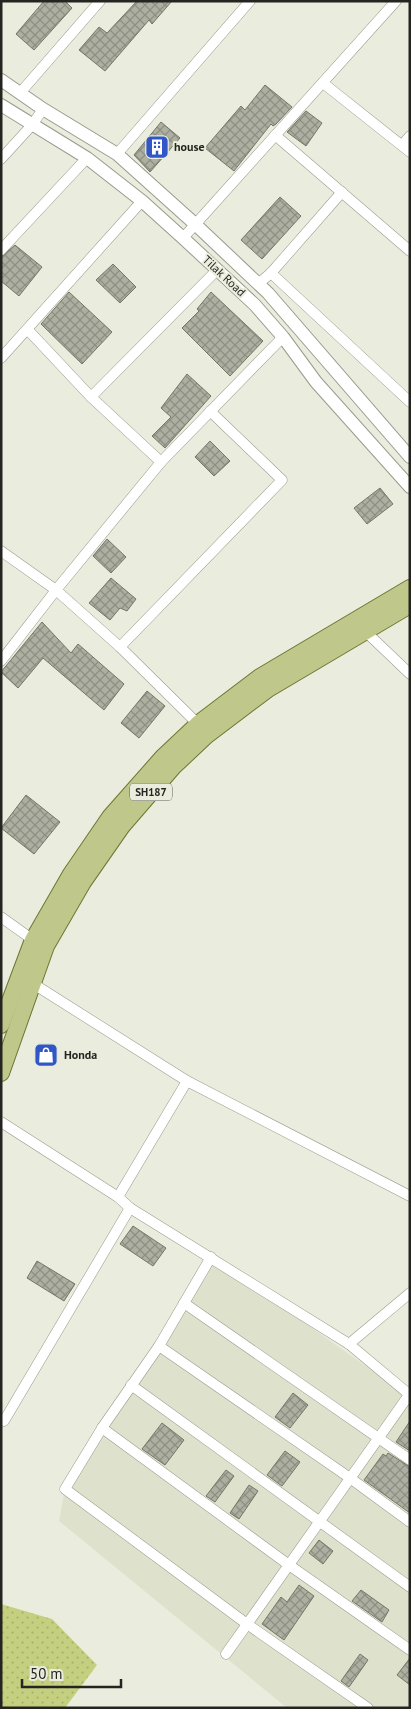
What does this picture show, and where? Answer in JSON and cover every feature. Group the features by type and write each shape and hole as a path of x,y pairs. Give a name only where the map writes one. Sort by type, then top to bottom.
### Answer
{"main road":[{"name":"SH187","path":"1,1025 32,940 71,874 110,817 162,757 198,724 260,677 410,588"},
{"name":"SH187","path":"1,1073 46,946 83,882 122,826 173,767 207,735 268,689 410,605"}],"street":[{"path":"20,93 100,1"},
{"path":"117,154 250,1"},
{"path":"183,238 396,1"},
{"name":"Tilak Road","path":"1,80 43,109 117,154 195,224 258,284 410,456"},
{"path":"323,82 406,149 410,136"},
{"name":"Tilak Road","path":"1,105 32,126 88,158 142,201 183,238 254,305 283,337 316,382 410,487"},
{"path":"1,159 32,126 43,109"},
{"path":"275,135 409,248"},
{"path":"1,250 88,158"},
{"path":"258,284 271,273 342,192"},
{"path":"1,358 142,201"},
{"path":"91,397 216,270"},
{"path":"271,273 410,402"},
{"path":"28,330 91,397 161,462"},
{"path":"1,661 56,590 161,462 283,337"},
{"path":"120,647 282,480 210,411"},
{"path":"1,551 56,590 120,647 198,724"},
{"path":"365,632 410,674"},
{"path":"1,916 32,940"},
{"path":"32,982 187,1081 410,1196"},
{"path":"118,1197 187,1081"},
{"path":"1,1122 118,1197 130,1208 348,1344 409,1395 226,1654"},
{"path":"4,1421 130,1208"},
{"path":"211,1257 159,1346 102,1428 65,1489 247,1624 368,1708"},
{"path":"348,1344 410,1293"},
{"path":"184,1303 410,1460"},
{"path":"159,1346 350,1478 410,1522"},
{"path":"131,1385 410,1587"},
{"path":"102,1428 289,1566 410,1650"}],"shaded area":[{"path":"211,1257 410,1397 410,1708 287,1708 59,1521 65,1489"}],"green space":[{"path":"1,1604 52,1619 97,1665 65,1708 1,1708"}],"building":[{"path":"44,1 65,1 72,8 34,50 16,34"},
{"path":"137,1 172,1 152,24 149,20 105,71 79,50 99,27 107,33"},
{"path":"265,85 292,107 276,124 273,126 271,124 234,171 205,148 241,106 245,110"},
{"path":"306,111 322,123 306,146 287,132"},
{"name":"house","path":"161,122 180,138 150,172 134,155"},
{"path":"280,197 301,216 262,259 241,240"},
{"path":"15,245 42,267 19,296 1,281 1,257"},
{"path":"113,264 136,287 120,303 96,280"},
{"path":"69,292 112,332 82,364 41,324"},
{"path":"211,292 263,341 230,376 182,328 199,311 197,309"},
{"path":"187,374 211,396 165,448 152,436 171,417 161,408"},
{"path":"210,441 230,461 214,476 195,457"},
{"path":"380,488 393,504 367,524 354,508"},
{"path":"107,539 126,557 111,573 93,556"},
{"path":"111,578 136,599 127,611 120,608 110,620 89,603"},
{"path":"42,622 71,653 78,644 124,684 104,710 43,658 18,688 1,672"},
{"path":"147,691 165,706 139,738 121,723"},
{"path":"26,795 60,822 34,854 1,828"},
{"path":"133,1226 166,1248 153,1266 120,1244"},
{"path":"37,1261 75,1284 64,1301 27,1278"},
{"path":"293,1393 308,1405 290,1428 275,1417"},
{"path":"410,1421 410,1451 396,1442"},
{"path":"162,1423 184,1440 165,1465 142,1449"},
{"path":"285,1451 300,1462 282,1486 267,1475"},
{"path":"388,1453 410,1467 410,1513 364,1480 383,1454 386,1456"},
{"path":"226,1470 234,1476 215,1502 206,1496"},
{"path":"249,1485 258,1491 239,1519 230,1513"},
{"path":"319,1540 333,1551 323,1564 309,1553"},
{"path":"299,1585 314,1596 284,1640 262,1624 281,1597 287,1602"},
{"path":"361,1590 389,1610 382,1622 352,1601"},
{"path":"360,1654 368,1660 349,1687 341,1681"},
{"path":"410,1658 410,1685 397,1675"}],"place":[{"name":"house","path":"157,147"},
{"name":"Honda","path":"46,1055"}]}
